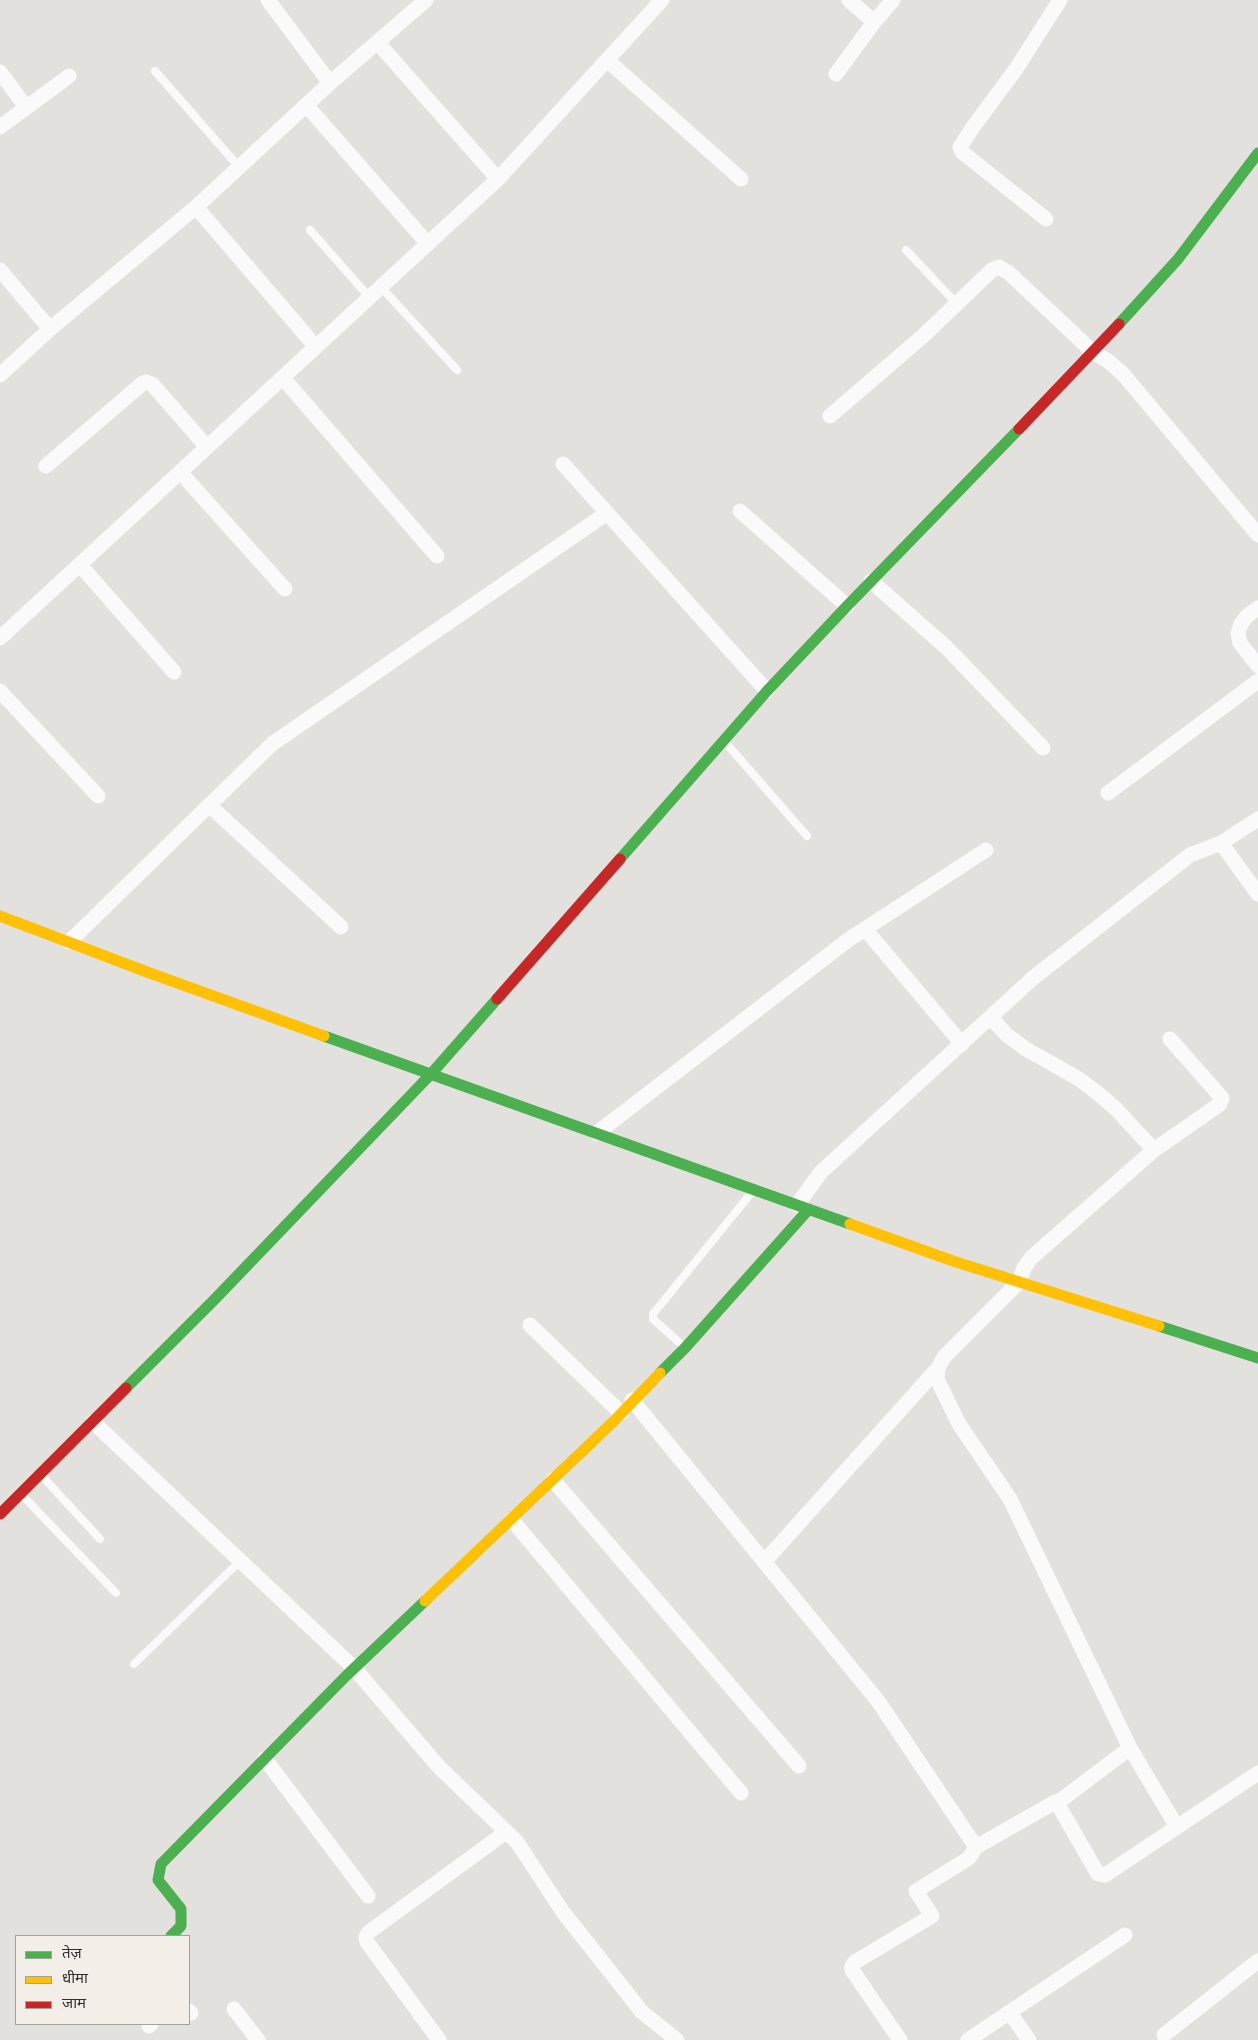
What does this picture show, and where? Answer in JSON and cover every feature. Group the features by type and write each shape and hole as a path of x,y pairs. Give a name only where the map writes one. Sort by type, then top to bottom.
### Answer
{"street":[{"path":"268,0 330,83"},
{"path":"0,375 50,329 196,207 330,83 426,0"},
{"path":"0,638 498,179 662,0"},
{"path":"850,0 874,22"},
{"path":"836,74 874,22 893,0"},
{"path":"1046,219 962,152 960,147 1016,69 1060,0"},
{"path":"378,43 498,179"},
{"path":"607,60 741,180"},
{"path":"0,72 26,107"},
{"path":"0,127 69,76"},
{"path":"306,105 428,244"},
{"path":"0,1514 215,1299 431,1074 767,692 871,581 1060,388 1178,259 1258,153"},
{"path":"1248,166 1258,178"},
{"path":"196,207 316,347"},
{"path":"830,416 923,336 992,270 999,267 1015,279 1093,352 1124,374 1258,535"},
{"path":"0,270 50,329"},
{"path":"283,378 437,556"},
{"path":"46,466 142,383 146,382 152,384 207,447"},
{"path":"563,464 767,692"},
{"path":"180,472 285,589"},
{"path":"740,511 847,606"},
{"path":"69,942 272,744 607,513"},
{"path":"80,565 174,672"},
{"path":"871,581 947,648 1043,748"},
{"path":"1258,608 1247,616 1241,624 1238,633 1240,643 1258,666"},
{"path":"1108,793 1258,681"},
{"path":"0,692 98,796"},
{"path":"209,805 341,927"},
{"path":"173,1935 181,1926 181,1909 158,1880 162,1864 354,1668 512,1520 685,1348 803,1207 821,1172 1033,978 1190,855 1221,843 1258,819"},
{"path":"1221,843 1258,894"},
{"path":"597,1133 848,940 986,850"},
{"path":"0,916 431,1074 953,1261 1258,1358"},
{"path":"866,929 962,1044"},
{"path":"991,1018 1007,1035 1026,1049 1079,1079 1100,1095 1116,1109 1154,1150"},
{"path":"764,1562 938,1368 944,1357 1019,1282 1024,1268 1031,1258 1154,1150 1222,1101 1222,1098 1170,1039"},
{"path":"530,1325 621,1413"},
{"path":"938,1368 937,1378 959,1424 1010,1499 1130,1748 1177,1827"},
{"path":"632,1400 878,1701 976,1847"},
{"path":"93,1422 354,1668 439,1767 517,1842 563,1912 642,2012 668,2038"},
{"path":"553,1480 799,1766"},
{"path":"512,1520 741,1792"},
{"path":"900,2040 852,1970 855,1962 932,1916 916,1891 969,1858 976,1847 1052,1802 1058,1803 1130,1748"},
{"path":"265,1759 368,1896"},
{"path":"1058,1803 1098,1874 1101,1876 1258,1773"},
{"path":"439,2040 367,1942 366,1936 506,1832"},
{"path":"968,2040 1125,1935"},
{"path":"1164,2035 1258,1961"},
{"path":"234,2009 258,2040"},
{"path":"1010,2013 1029,2040"}],"lane":[{"path":"155,71 239,167"},
{"path":"310,230 457,370"},
{"path":"906,250 957,304"},
{"path":"724,741 806,836"},
{"path":"685,1348 653,1319 653,1314 754,1190"},
{"path":"41,1474 100,1539"},
{"path":"22,1494 116,1593"},
{"path":"134,1664 240,1561"}],"traffic: fast":[{"path":"1119,324 1178,259 1258,153"},
{"path":"620,859 767,691 1019,429"},
{"path":"126,1388 215,1299 431,1074 497,999"},
{"path":"324,1036 850,1224"},
{"path":"660,1373 685,1348 809,1209"},
{"path":"1159,1326 1258,1358"},
{"path":"172,1935 181,1926 181,1909 158,1880 161,1864 347,1675 425,1601"}],"traffic: slow":[{"path":"0,916 324,1036"},
{"path":"850,1224 953,1261 1159,1326"},
{"path":"425,1601 614,1421 660,1373"}],"traffic: jam":[{"path":"1019,429 1119,324"},
{"path":"497,999 620,859"},
{"path":"0,1514 126,1388"}]}
